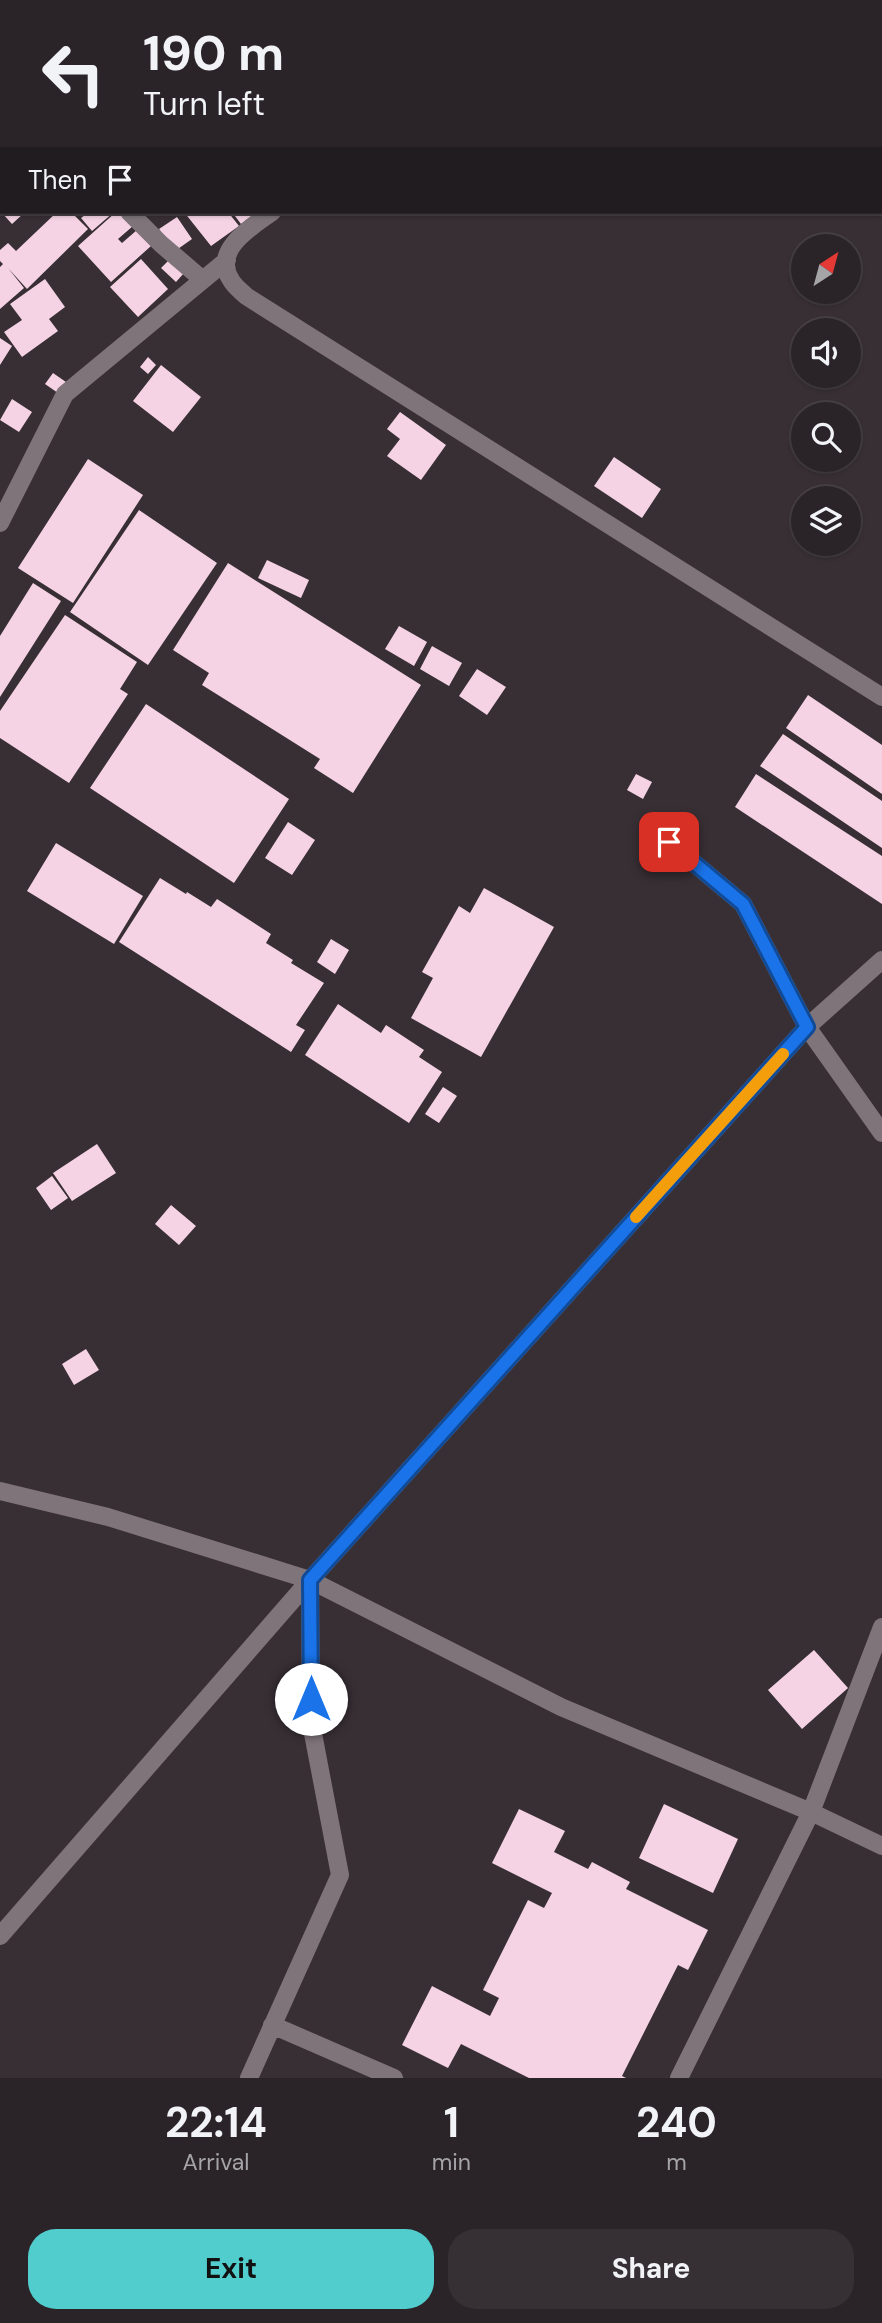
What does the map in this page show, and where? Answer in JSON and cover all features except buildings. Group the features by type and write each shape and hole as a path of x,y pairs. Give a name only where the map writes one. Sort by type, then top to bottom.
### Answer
{"street":[{"path":"131,214 203,280"},
{"path":"269,214 233,241 227,260 229,278 246,296 882,697"},
{"path":"0,523 65,394 227,260"},
{"path":"669,842 743,904 807,1027 882,1133"},
{"path":"0,1936 310,1580 807,1027 882,961"},
{"path":"0,1491 107,1517 310,1580 561,1707 811,1812 882,1846"},
{"path":"249,2078 340,1875 311,1723 310,1580"},
{"path":"679,2078 811,1812 882,1627"},
{"path":"272,2025 394,2078"}],"slow traffic":[{"path":"636,1217 783,1054"}],"route":[{"path":"311,1699 310,1580 807,1027 743,904 669,842"}]}
